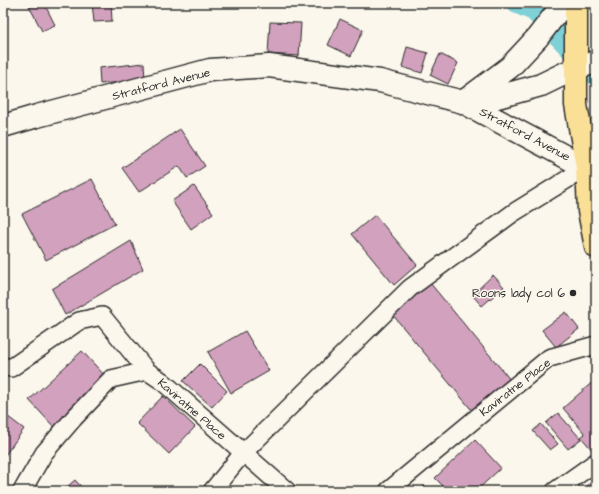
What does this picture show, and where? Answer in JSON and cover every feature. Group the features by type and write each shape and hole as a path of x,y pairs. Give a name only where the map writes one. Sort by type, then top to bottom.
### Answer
{"main road":[{"path":"463,102 510,67 537,38 564,3"},
{"path":"576,3 586,65 576,105 591,170 589,210 596,247"},
{"name":"Stratford Avenue","path":"463,102 494,98 541,85 586,65"},
{"name":"Stratford Avenue","path":"3,126 210,70 269,66 380,81 463,102 591,170"}],"street":[{"path":"212,491 243,454 410,288 513,213 591,170"},
{"path":"3,366 11,368 79,321 102,316 147,371"},
{"name":"Kaviratne Place","path":"388,491 549,358 596,345"},
{"name":"Kaviratne Place","path":"22,491 44,453 74,418 111,379 147,371 162,381 243,454 287,491"},
{"path":"555,491 596,462"}],"building":[{"path":"44,3 55,25 42,31 28,4"},
{"path":"92,3 111,3 112,21 94,22"},
{"path":"130,3 147,3 147,4 130,6"},
{"path":"340,19 363,30 351,56 328,45"},
{"path":"270,22 301,23 299,56 268,54"},
{"path":"407,47 428,53 422,73 402,67"},
{"path":"440,54 458,63 448,84 430,75"},
{"path":"144,63 145,80 100,84 99,68"},
{"path":"180,129 205,166 187,178 179,166 139,192 122,168"},
{"path":"92,179 115,224 46,260 22,214"},
{"path":"194,186 213,213 191,229 172,201"},
{"path":"375,215 417,265 394,285 352,234"},
{"path":"131,241 143,269 65,315 52,289"},
{"path":"493,275 504,287 482,306 472,295"},
{"path":"430,283 512,382 475,414 392,314"},
{"path":"566,312 579,329 556,347 542,330"},
{"path":"245,331 269,371 231,393 208,352"},
{"path":"82,351 106,377 54,427 29,400"},
{"path":"200,364 227,391 212,407 183,381"},
{"path":"596,379 596,448 593,451 581,437 585,434 563,408"},
{"path":"163,396 195,427 169,454 137,423"},
{"path":"3,413 24,429 3,458"},
{"path":"558,413 581,439 568,449 546,423"},
{"path":"541,424 558,444 550,450 533,431"},
{"path":"475,440 501,468 476,491 448,491 435,478"},
{"path":"596,478 596,491 581,491"},
{"path":"75,480 85,491 62,491"},
{"path":"424,486 429,491 419,491"}],"waterway":[{"path":"519,3 535,10 596,74"}],"place":[{"name":"Roons lady col 6","path":"573,293"}]}
